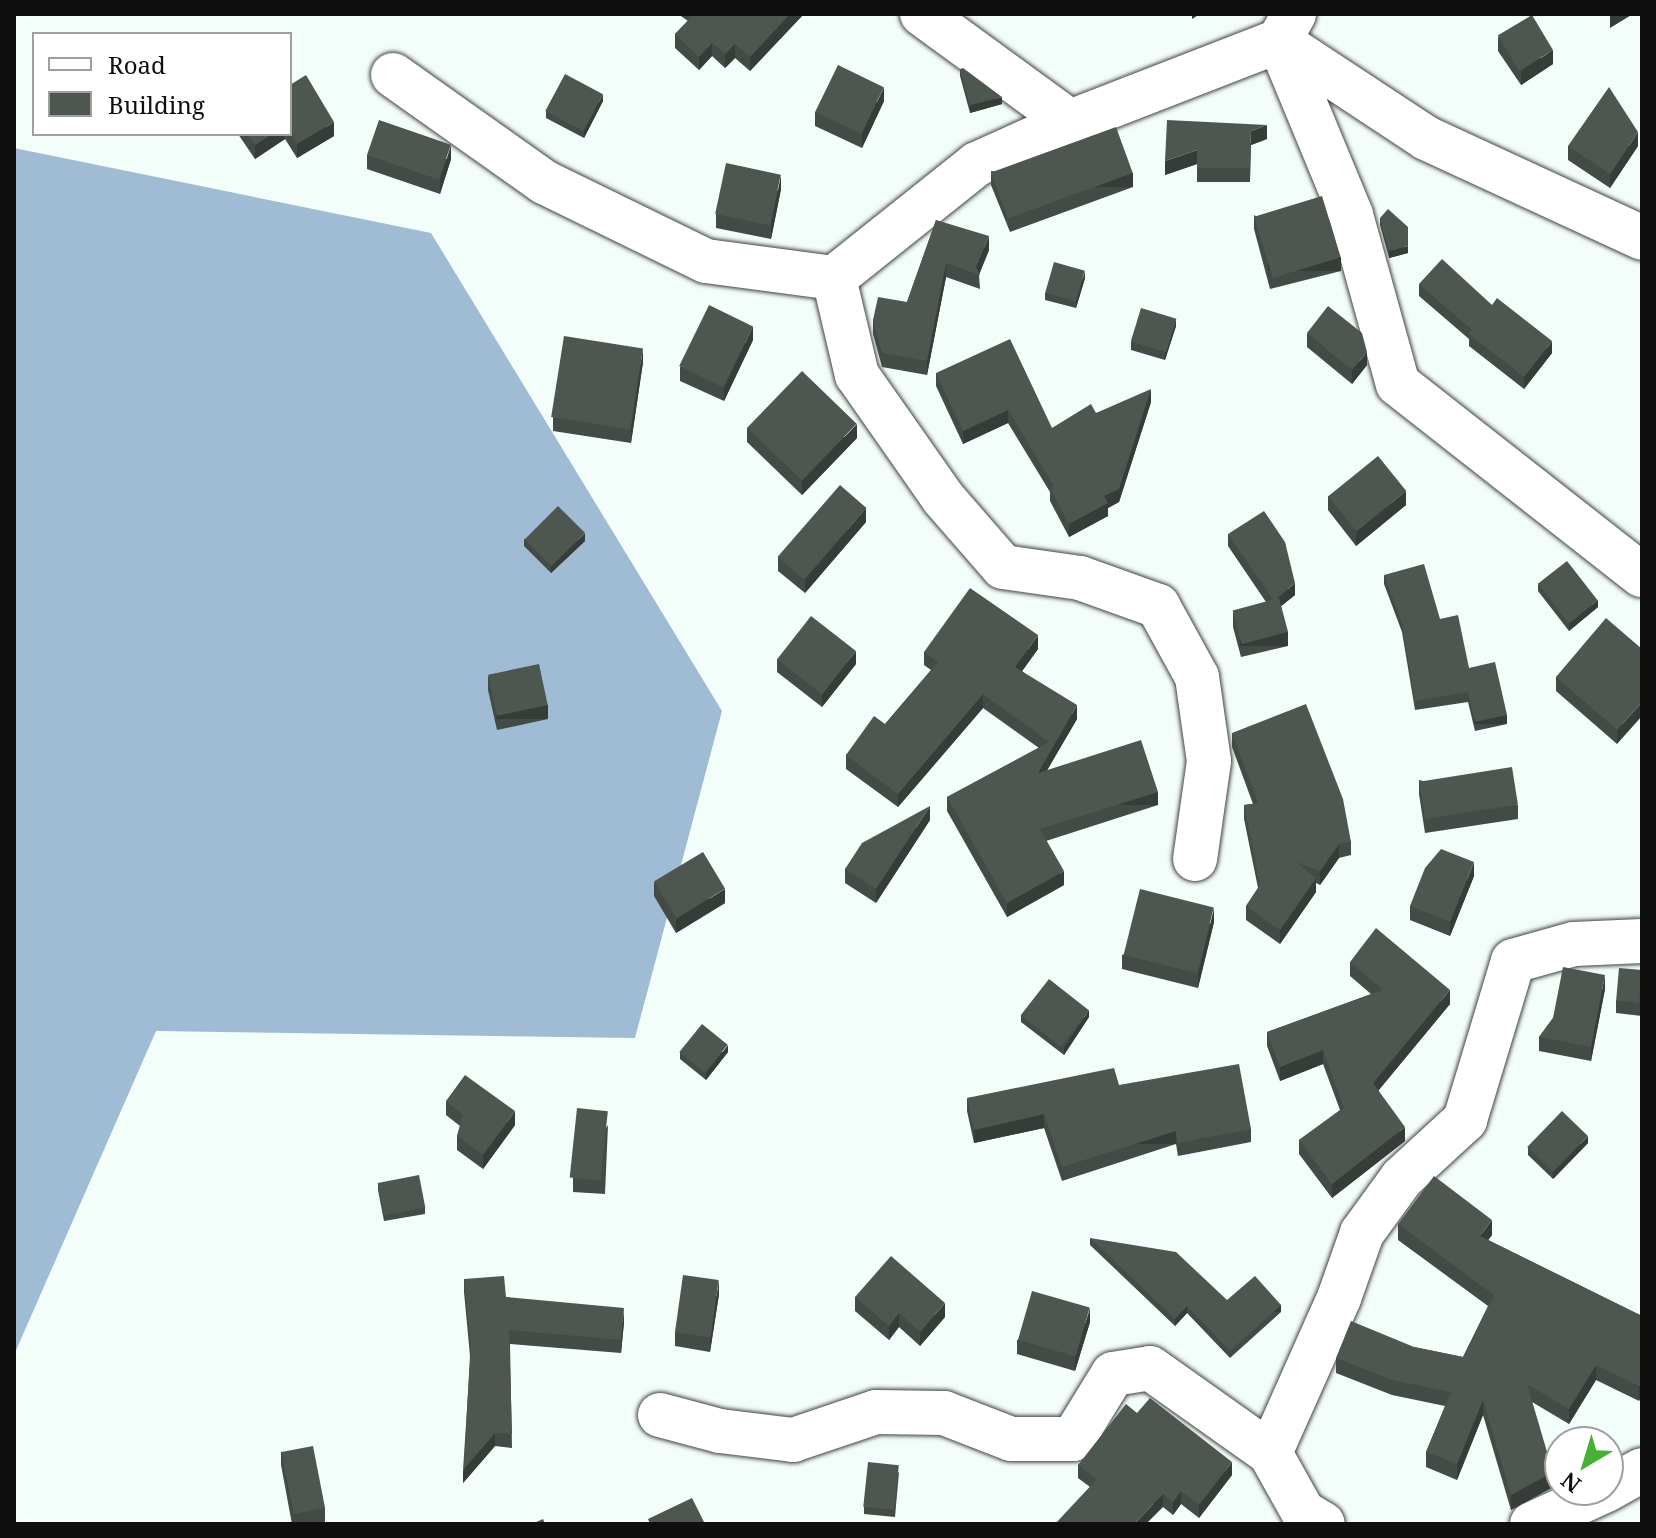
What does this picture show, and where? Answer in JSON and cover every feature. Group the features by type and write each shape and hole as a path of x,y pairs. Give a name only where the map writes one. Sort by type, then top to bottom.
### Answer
{"street":[{"path":"922,14 1070,122"},
{"path":"393,75 544,182 706,261 834,278 977,164 1287,28"},
{"path":"1287,28 1426,138 1642,238"},
{"path":"1287,28 1351,215 1398,384 1642,575"},
{"path":"834,278 857,375 943,498 1003,567 1080,578 1158,606 1197,677 1209,761 1195,859"},
{"path":"1270,1453 1339,1298 1362,1233 1402,1178 1465,1120 1513,961 1574,944 1642,941"},
{"path":"660,1415 720,1431 793,1440 876,1412 944,1413 1011,1439 1073,1439 1113,1374 1150,1368 1270,1453 1303,1520"},
{"path":"1624,1480 1642,1470"},
{"path":"1532,1524 1571,1506"}],"shaded area":[{"path":"14,148 431,233 722,711 635,1038 156,1031 14,1355"}],"building":[{"path":"694,14 790,14 750,57 735,44 725,54 712,43 699,57 675,34"},
{"path":"1532,15 1553,50 1519,71 1498,36"},
{"path":"838,65 884,87 861,134 815,112"},
{"path":"963,68 1002,97 970,105 960,69"},
{"path":"565,74 603,94 583,131 545,111"},
{"path":"306,75 334,122 297,144 292,136 292,84"},
{"path":"1609,87 1638,132 1610,174 1568,146"},
{"path":"379,120 451,145 439,180 367,155"},
{"path":"1167,120 1267,125 1251,131 1250,168 1197,168 1197,150 1165,161"},
{"path":"1116,127 1133,173 1008,219 991,172"},
{"path":"248,136 269,136 255,145"},
{"path":"726,163 781,175 770,226 715,214"},
{"path":"1322,196 1341,257 1273,278 1254,217"},
{"path":"1388,209 1408,227 1408,246 1389,251 1380,218"},
{"path":"936,220 989,236 976,267 980,275 946,263 927,361 882,353 873,320 878,297 907,302"},
{"path":"1442,259 1492,305 1497,298 1552,341 1524,377 1469,334 1472,330 1419,284"},
{"path":"1054,262 1085,271 1076,302 1045,293"},
{"path":"709,305 753,326 723,388 679,366"},
{"path":"1328,306 1362,333 1367,352 1352,370 1307,333"},
{"path":"1141,308 1176,319 1166,352 1131,341"},
{"path":"564,336 643,349 630,430 551,417"},
{"path":"1010,339 1052,428 1091,404 1096,413 1151,389 1119,489 1104,496 1108,503 1069,524 1050,488 1054,486 1008,410 963,431 936,373"},
{"path":"802,371 857,424 802,481 747,428"},
{"path":"1378,456 1406,491 1357,531 1328,496"},
{"path":"840,485 866,508 804,580 778,557"},
{"path":"558,506 585,533 552,566 525,539"},
{"path":"1264,511 1285,542 1295,583 1274,601 1228,534"},
{"path":"1567,561 1598,600 1569,623 1538,584"},
{"path":"1424,564 1440,619 1458,615 1469,668 1495,662 1507,715 1475,722 1468,692 1415,701 1402,623 1384,575"},
{"path":"970,588 1038,635 1015,667 1077,705 1038,773 1141,740 1158,792 1040,829 1064,871 1007,903 947,797 1049,742 983,694 898,794 846,755 874,716 885,724 938,662 924,652"},
{"path":"1279,598 1288,632 1242,644 1233,610"},
{"path":"811,616 856,651 822,694 777,659"},
{"path":"1606,618 1642,649 1642,702 1617,730 1556,677"},
{"path":"539,664 548,705 497,716 488,675"},
{"path":"1306,704 1343,799 1351,842 1339,844 1320,871 1296,862 1316,878 1280,930 1246,906 1260,885 1244,805 1258,803 1232,733"},
{"path":"1512,767 1518,805 1425,819 1419,782"},
{"path":"930,806 876,889 845,869 862,843"},
{"path":"1441,849 1474,862 1450,922 1410,906 1425,868"},
{"path":"703,852 725,889 676,918 654,881"},
{"path":"1140,889 1214,907 1197,973 1124,955"},
{"path":"1376,928 1450,990 1373,1083 1405,1127 1332,1184 1299,1140 1344,1108 1323,1050 1280,1067 1267,1032 1383,990 1350,962"},
{"path":"1563,967 1605,975 1591,1047 1539,1037 1553,1018"},
{"path":"1619,968 1642,970 1639,1003 1616,1001"},
{"path":"1049,979 1089,1010 1061,1047 1021,1015"},
{"path":"702,1024 728,1045 705,1073 679,1052"},
{"path":"1239,1064 1251,1129 1178,1143 1176,1131 1062,1167 1044,1114 974,1130 967,1098 1114,1068 1119,1085"},
{"path":"465,1075 515,1111 483,1155 457,1136 463,1115 446,1101"},
{"path":"577,1108 608,1111 601,1181 570,1178"},
{"path":"1562,1111 1588,1136 1553,1172 1527,1147"},
{"path":"419,1175 425,1207 384,1215 378,1183"},
{"path":"1434,1176 1492,1220 1480,1236 1642,1316 1642,1381 1639,1386 1596,1365 1569,1409 1527,1384 1544,1442 1544,1477 1511,1495 1483,1400 1457,1464 1426,1452 1451,1392 1392,1380 1336,1358 1351,1321 1414,1347 1463,1357 1494,1295 1398,1224"},
{"path":"1090,1238 1176,1252 1227,1300 1255,1276 1281,1305 1230,1351 1187,1306 1175,1319"},
{"path":"891,1256 945,1303 920,1332 899,1313 889,1326 855,1297"},
{"path":"683,1275 719,1280 711,1337 675,1332"},
{"path":"504,1276 506,1297 624,1308 621,1340 509,1330 512,1434 495,1433 463,1470 471,1348 464,1279"},
{"path":"1032,1291 1090,1308 1076,1357 1018,1340"},
{"path":"1150,1398 1232,1462 1199,1505 1181,1491 1173,1502 1163,1494 1134,1524 1055,1524 1097,1479 1078,1465 1126,1404 1137,1413"},
{"path":"313,1446 325,1508 294,1514 282,1452"},
{"path":"868,1462 899,1465 894,1510 863,1507"},
{"path":"692,1498 705,1524 650,1524 648,1519"}]}
